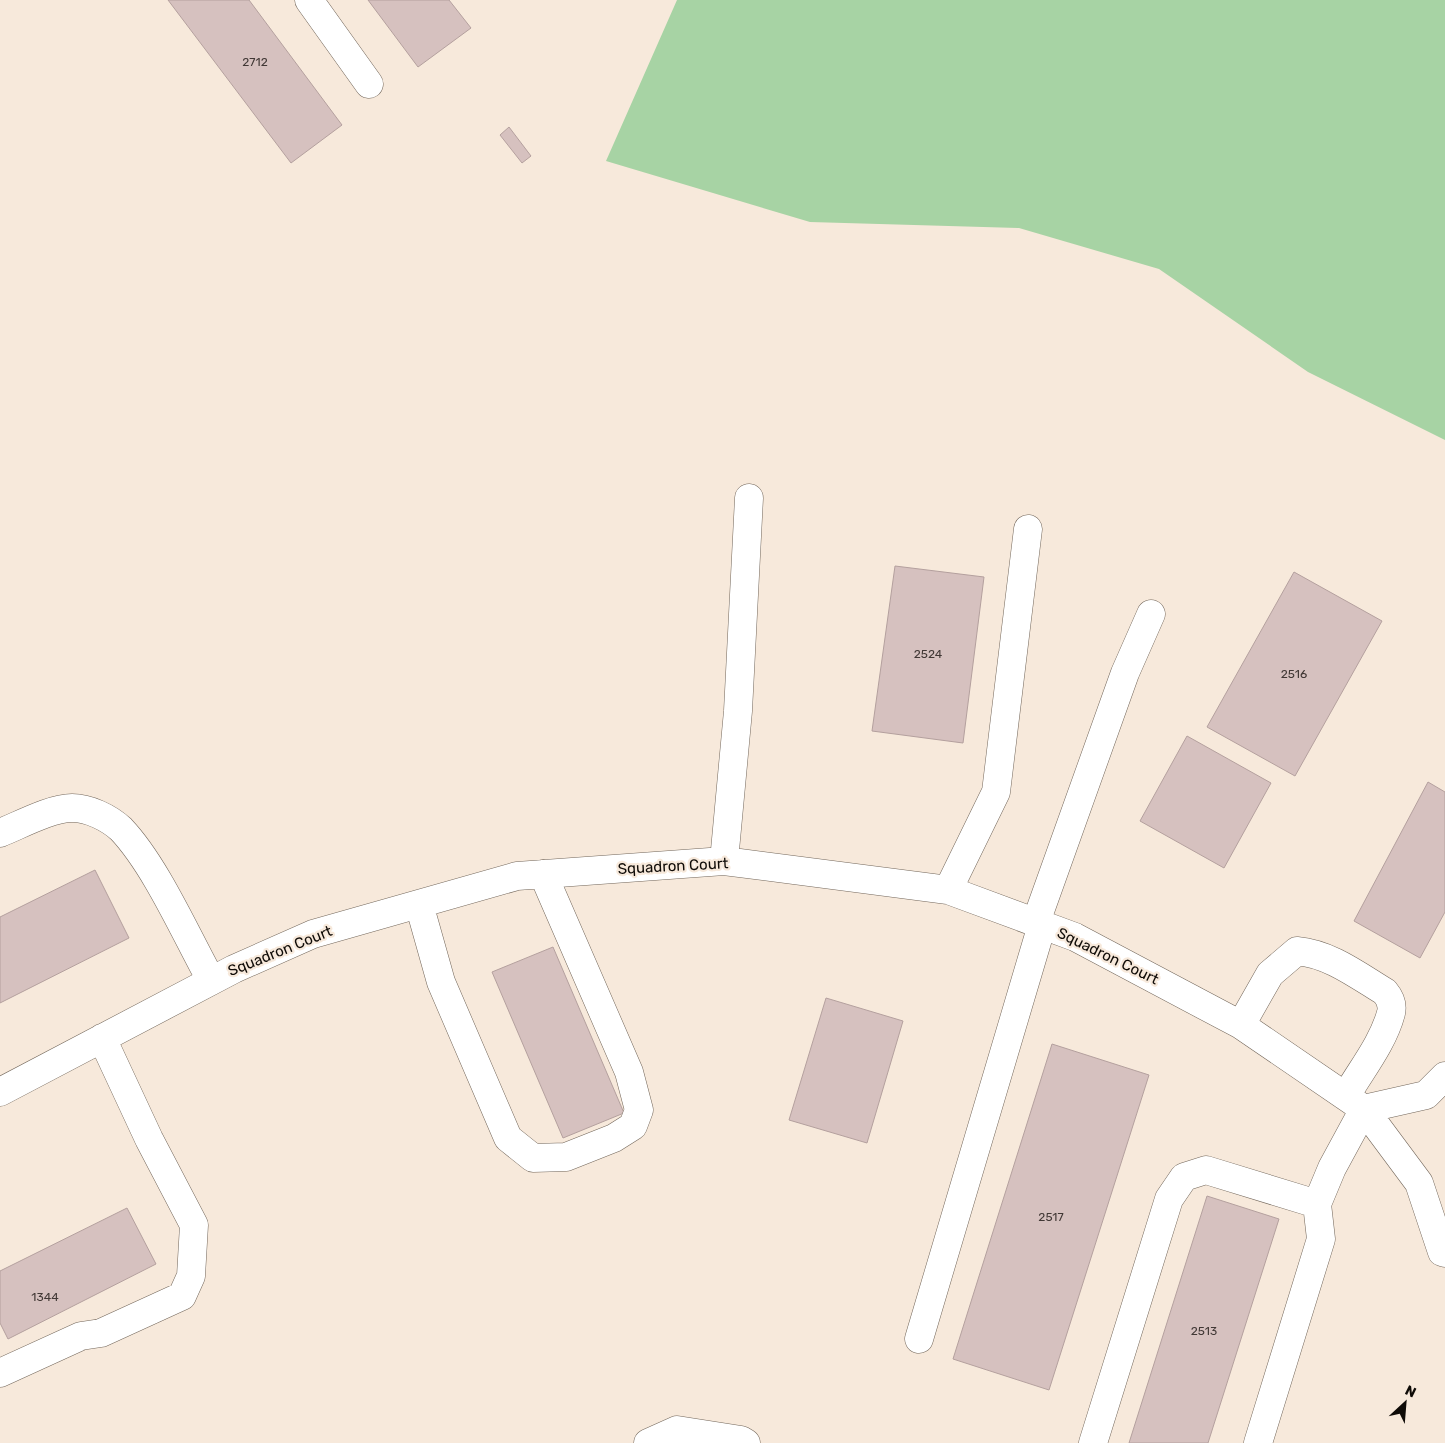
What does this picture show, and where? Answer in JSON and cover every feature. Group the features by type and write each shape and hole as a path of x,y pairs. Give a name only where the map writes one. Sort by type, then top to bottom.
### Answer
{"street":[{"path":"309,0 369,84"},
{"path":"724,860 738,711 749,498"},
{"path":"948,890 996,792 1028,530"},
{"path":"919,1339 1039,923 1125,673 1151,614"},
{"path":"0,833 60,810 73,808 97,813 120,828 145,860 212,980"},
{"name":"Squadron Court","path":"0,1092 212,980 313,934 517,876 724,860 948,890 1075,937 1241,1025 1355,1103 1419,1183 1442,1252 1445,1253"},
{"path":"419,904 441,982 508,1138 533,1158 566,1157 614,1138 633,1126 639,1110 629,1072 543,874"},
{"path":"1241,1025 1270,974 1297,951 1315,953 1334,961 1385,992 1390,998 1391,1012 1317,1204 1321,1240 1258,1443"},
{"path":"0,1373 81,1336 101,1334 182,1296 191,1276 194,1225 148,1139 102,1038"},
{"path":"1355,1103 1426,1095 1445,1076"},
{"path":"1093,1443 1169,1198 1184,1177 1206,1170 1317,1204"},
{"path":"648,1443 677,1430 741,1440 746,1443"}],"green space":[{"path":"677,0 1445,0 1445,440 1308,372 1159,269 1019,228 810,222 606,161"}],"building":[{"path":"168,0 249,0 342,125 291,163"},
{"path":"368,0 449,0 471,28 418,67"},
{"path":"509,127 531,156 522,163 500,135"},
{"path":"895,566 984,577 963,743 872,731"},
{"path":"1294,572 1382,621 1295,776 1207,727"},
{"path":"1187,736 1271,783 1224,868 1140,821"},
{"path":"1428,782 1445,792 1445,912 1420,958 1354,921"},
{"path":"95,870 129,938 0,1003 0,917"},
{"path":"553,947 624,1113 563,1138 492,972"},
{"path":"826,998 903,1021 867,1143 789,1120"},
{"path":"1052,1044 1149,1075 1049,1390 953,1359"},
{"path":"1207,1196 1279,1219 1208,1443 1129,1443"},
{"path":"127,1208 156,1264 8,1339 0,1323 0,1271"}]}
